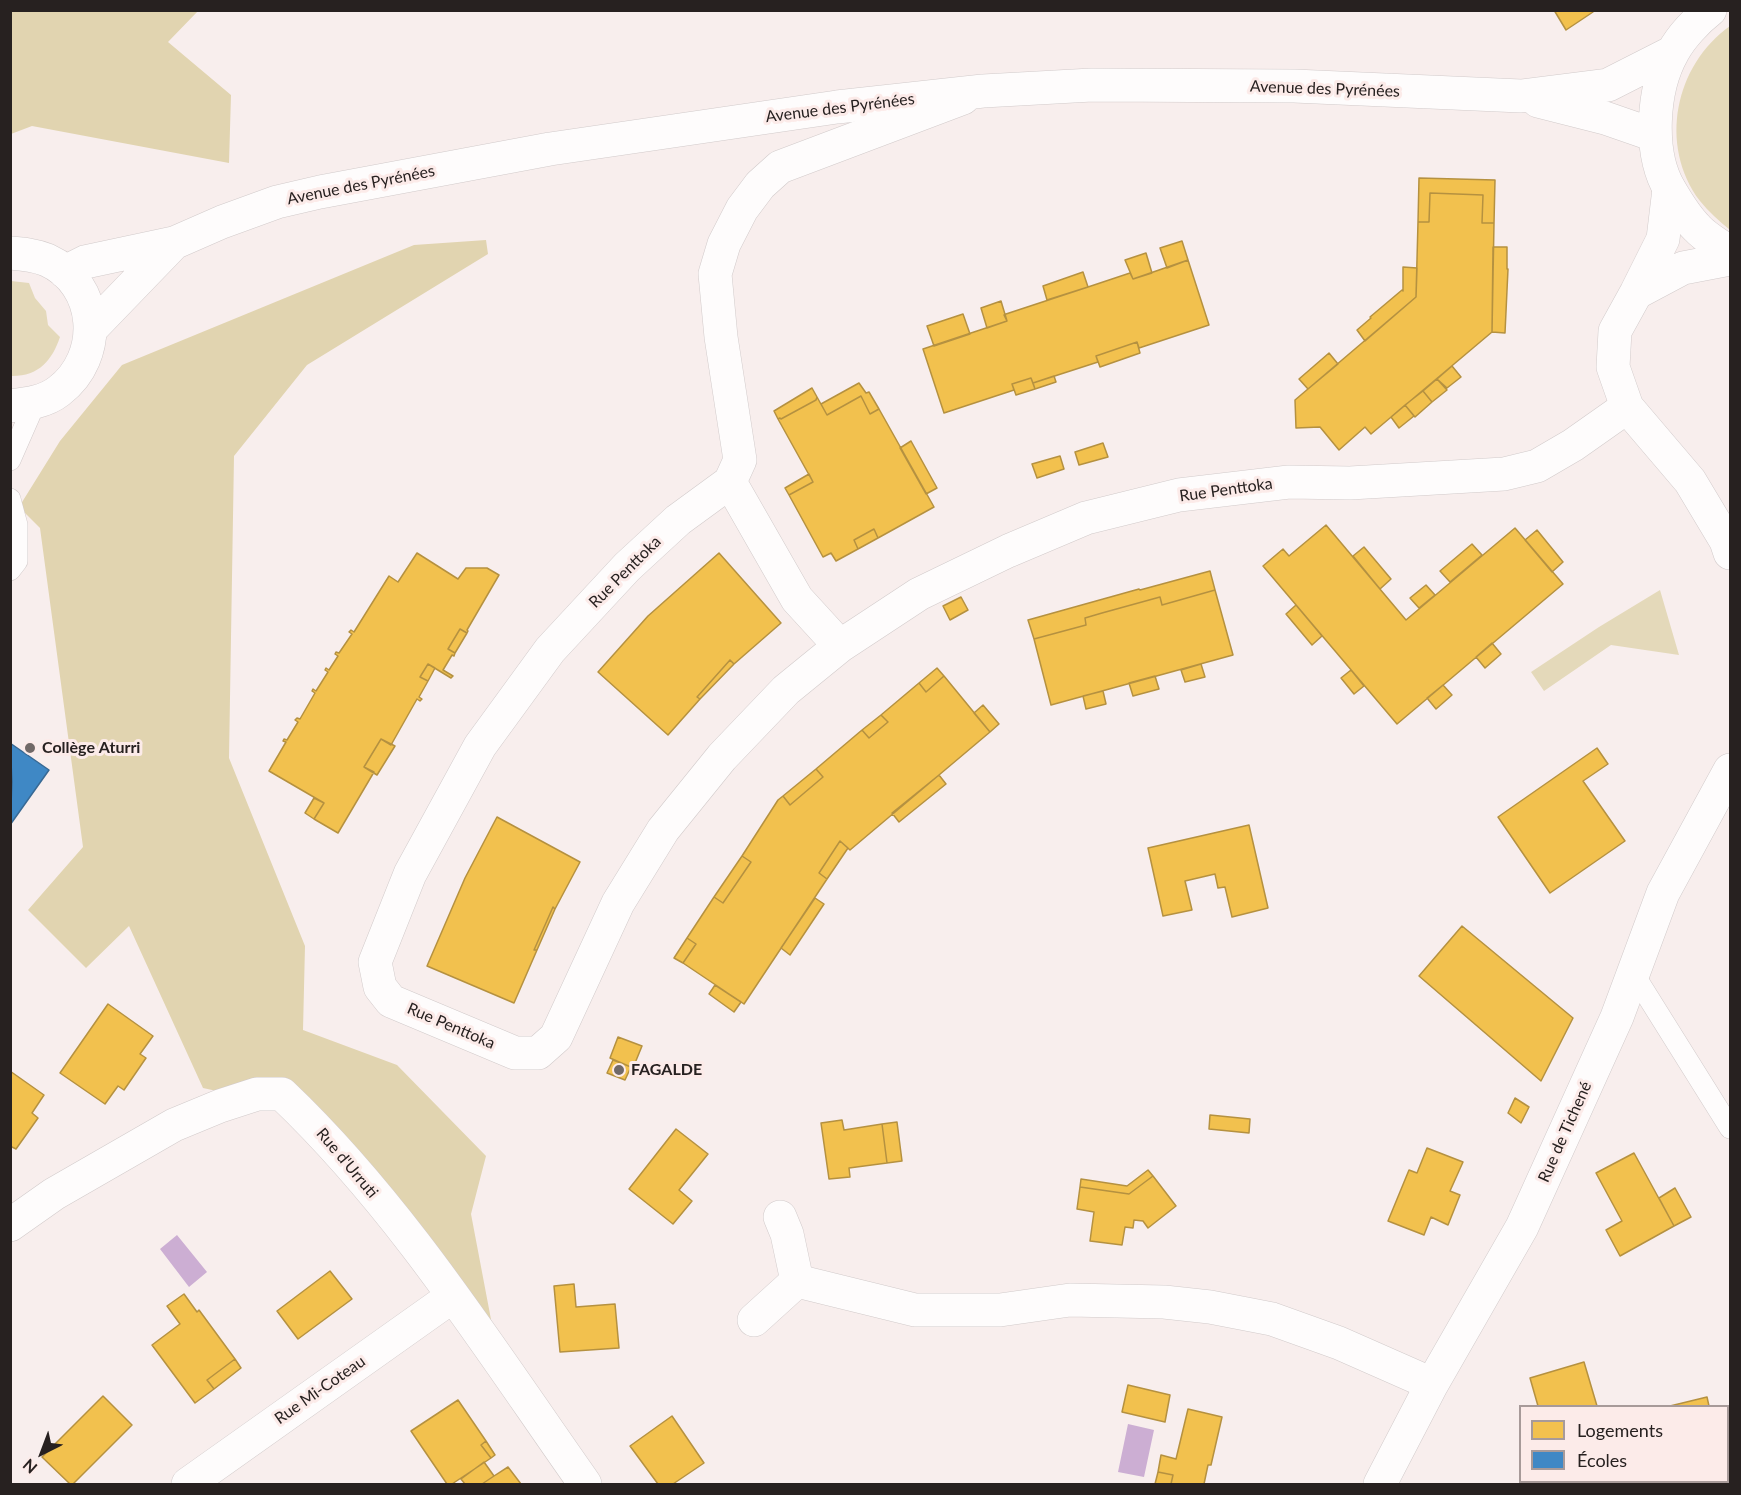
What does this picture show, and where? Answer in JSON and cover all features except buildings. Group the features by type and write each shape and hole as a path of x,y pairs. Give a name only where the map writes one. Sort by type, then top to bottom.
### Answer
{"street":[{"path":"1710,10 1699,19 1673,52 1658,92 1654,135 1659,163 1669,189 1697,229 1731,253"},
{"name":"Avenue des Pyrénées","path":"65,272 85,262 174,243 277,202 320,192 549,149 837,107 983,91 1092,85 1294,86 1521,96 1608,85 1673,52"},
{"path":"840,646 797,599 730,482 740,460 720,328 715,274 724,244 742,209 760,185 780,167 983,91"},
{"name":"Avenue des Pyrénées","path":"1521,96 1605,118 1654,135"},
{"path":"1669,189 1663,239 1615,331 1613,368 1627,407 1690,481 1726,540 1731,553"},
{"name":"Avenue des Pyrénées","path":"91,329 174,243"},
{"path":"10,253 28,254 47,260 65,272 78,288 88,308 91,329 87,353 76,375 58,393 23,404"},
{"path":"1636,293 1683,268 1731,259"},
{"name":"Rue Penttoka","path":"730,482 678,520 627,567 550,650 480,746 410,874 375,962 380,987 391,1001 515,1053 538,1053 556,1037 618,903 663,831 722,757 778,699 840,646 919,594 1008,551 1086,518 1179,495 1289,482 1350,483 1504,474 1537,466 1573,445 1627,407"},
{"name":"Rue de Tichené","path":"1380,1485 1432,1384 1522,1227 1617,1017 1663,893 1729,772"},
{"name":"Rue d'Urruti","path":"10,1226 54,1194 174,1125 256,1094 282,1094 318,1128 406,1233 453,1296 585,1485"},
{"path":"780,1217 787,1234 797,1281"},
{"path":"797,1281 915,1310 1000,1310 1070,1300 1164,1302 1210,1307 1272,1319 1339,1343 1432,1384"},
{"path":"766,1315 797,1281"},
{"name":"Rue Mi-Coteau","path":"188,1485 453,1296"}],"lane":[{"path":"10,460 23,404"},
{"path":"10,499 17,525 17,561 10,570"},
{"path":"1633,973 1731,1128"}],"shaded area":[{"path":"10,11 198,11 168,42 231,95 229,163 32,126 11,134"},
{"path":"1730,26 1730,230 1700,201 1687,179 1679,156 1677,131 1679,107 1685,84 1696,62 1711,42"},
{"path":"486,240 488,254 307,365 234,456 229,758 305,946 303,1030 397,1065 486,1156 471,1214 493,1330 313,1112 203,1088 129,926 86,968 28,910 83,847 40,528 19,507 60,441 122,365 414,245"},
{"path":"11,281 29,283 35,298 46,311 48,325 60,337 53,353 42,366 20,376 10,376"},
{"path":"1660,590 1679,655 1611,645 1544,691 1531,672"},
{"path":"177,1235 207,1272 189,1287 160,1249"},
{"path":"1128,1424 1154,1430 1144,1477 1118,1472"}],"place":[{"name":"Collège Aturri","path":"30,748"},
{"name":"FAGALDE","path":"619,1070"}]}
